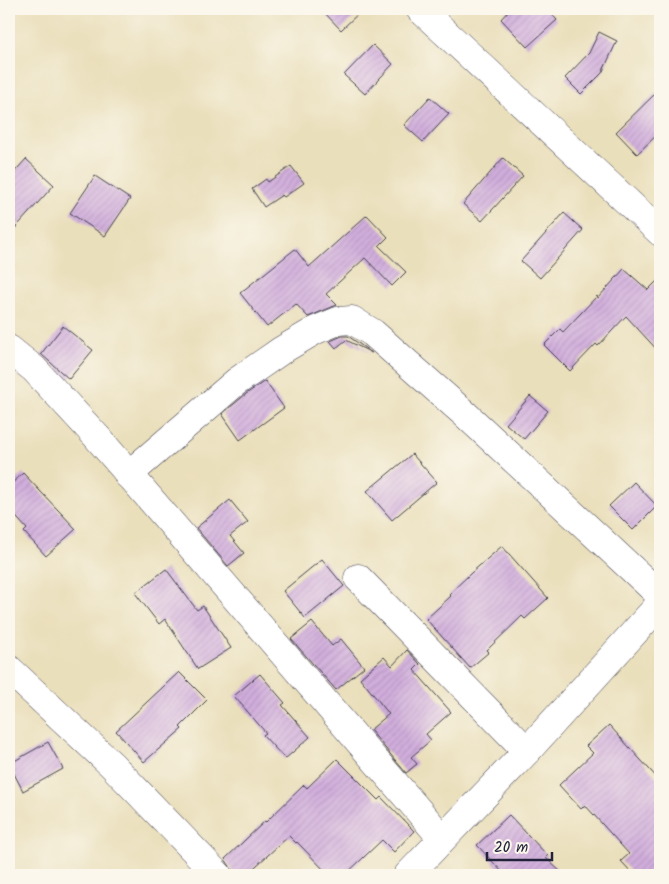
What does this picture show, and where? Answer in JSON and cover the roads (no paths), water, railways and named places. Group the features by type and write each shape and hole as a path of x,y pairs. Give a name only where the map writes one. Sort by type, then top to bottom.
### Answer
{"street":[{"path":"420,9 660,232"},
{"path":"128,475 236,382 282,350 316,330 338,321 352,320 373,333 466,415 660,595"},
{"path":"9,349 34,369 97,437 442,838"},
{"path":"358,578 527,750"},
{"path":"408,875 527,750 660,604"},
{"path":"9,669 112,765 218,875"}]}
